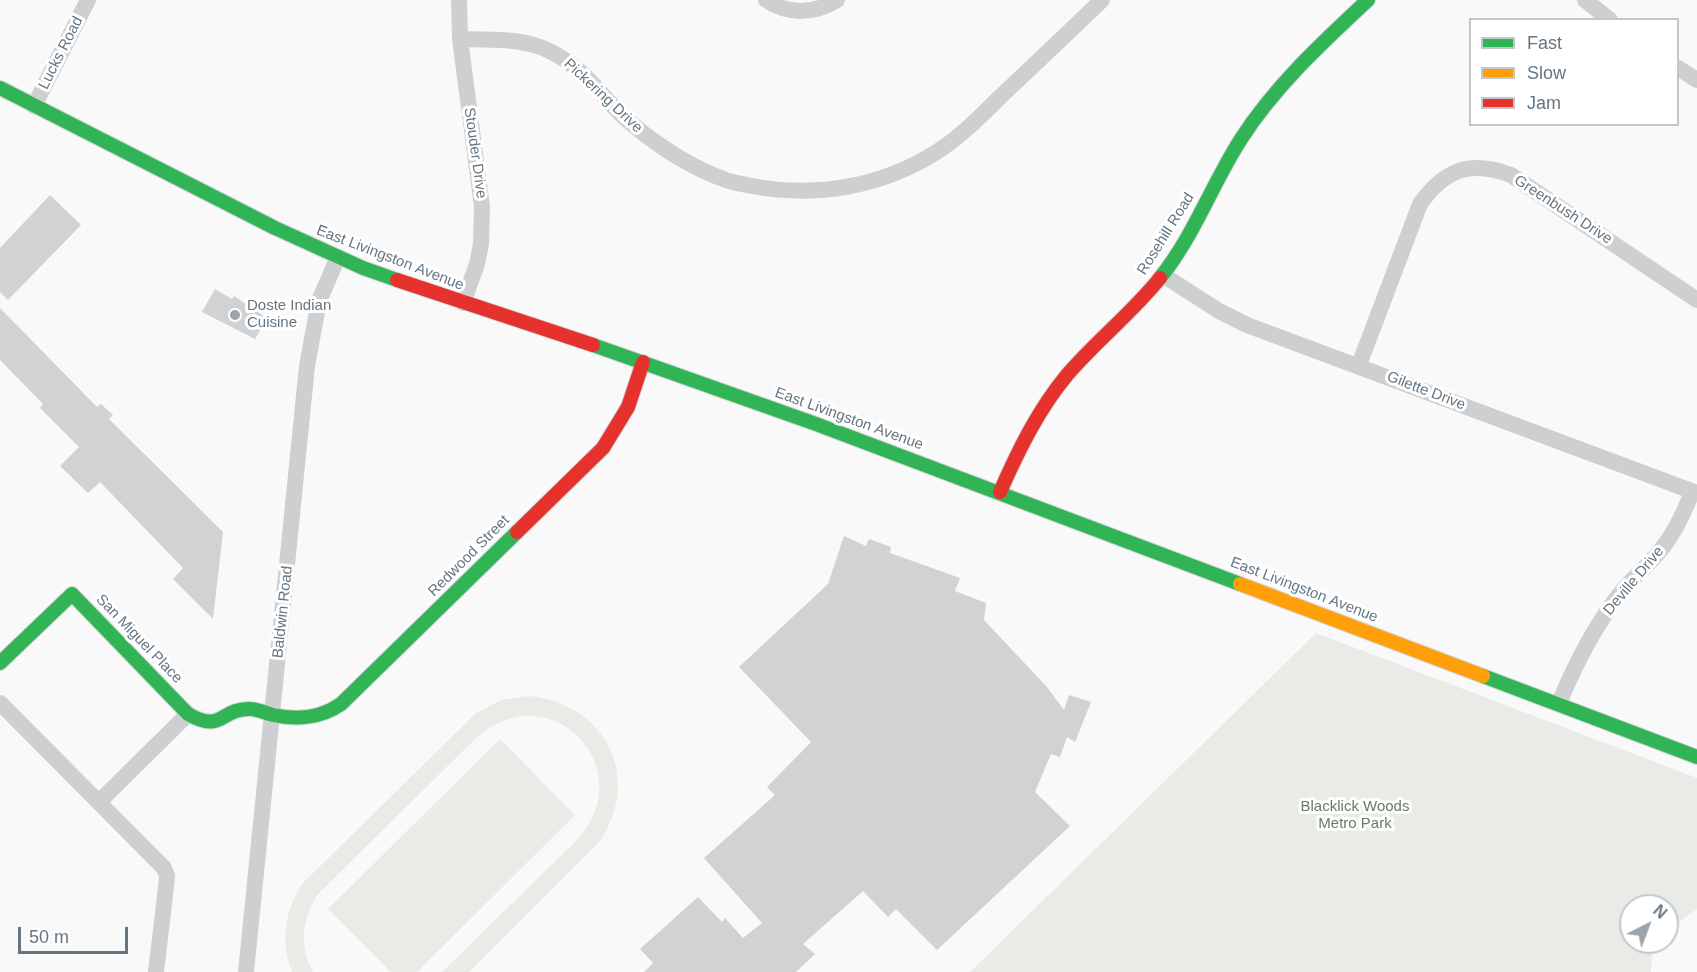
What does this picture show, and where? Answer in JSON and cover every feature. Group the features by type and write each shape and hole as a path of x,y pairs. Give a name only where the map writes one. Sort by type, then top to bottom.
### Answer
{"main road":[{"name":"Rosehill Road","path":"1000,492 1019,450 1059,386 1163,275 1205,205 1241,138 1257,115 1295,70 1368,0"},
{"name":"East Livingston Avenue","path":"0,88 275,228 363,268 643,362 1000,492 1697,757"},
{"name":"Redwood Street","path":"273,715 317,716 326,714 341,704 603,448 630,404 643,362"},
{"name":"San Miguel Place","path":"0,663 72,594 188,714 206,724 215,723 245,709 254,709 273,715"}],"street":[{"name":"Lucks Road","path":"34,106 88,0"},
{"name":"Stouder Drive","path":"459,0 460,39 482,207 481,244 477,264 463,303"},
{"path":"766,0 783,9 800,12 816,10 837,0"},
{"name":"Pickering Drive","path":"460,39 518,40 548,49 568,61 629,123 686,162 728,181 770,189 814,192 858,185 898,173 936,153 970,126 1102,0"},
{"path":"1585,0 1608,18"},
{"path":"1679,69 1697,80"},
{"name":"Greenbush Drive","path":"1359,365 1420,204 1437,184 1460,170 1493,169 1511,175 1697,300"},
{"name":"Baldwin Road","path":"246,972 307,366 320,301 338,257"},
{"name":"Gilette Drive","path":"1163,275 1219,311 1247,324 1695,492"},
{"name":"Deville Drive","path":"1559,703 1576,664 1606,612 1627,585 1660,551 1682,519 1695,492"},
{"path":"0,703 164,868 166,887 156,972"},
{"path":"99,802 188,714"}],"green space":[{"name":"Blacklick Woods Metro Park","path":"1316,633 1697,778 1697,909 1679,922 1679,894 1619,894 1619,954 1652,954 1651,972 970,972"},
{"path":"529,696 556,702 578,713 596,728 609,747 616,768 618,791 613,815 601,840 469,972 442,972 579,838 595,810 600,783 593,758 579,737 558,722 533,716 506,720 478,736 317,895 308,914 304,933 306,953 313,972 292,972 286,949 286,926 296,894 302,884 476,713 501,700"},
{"path":"500,739 575,815 417,972 391,972 328,909"}],"building":[{"path":"50,195 81,225 8,300 0,292 0,248"},
{"name":"Doste Indian Cuisine","path":"215,289 232,299 234,296 267,318 255,339 202,312"},
{"path":"0,308 97,407 101,404 113,415 109,419 223,532 213,619 173,579 183,568 100,482 88,493 60,466 79,447 40,408 43,404 0,360"},
{"path":"844,536 866,546 869,539 891,547 890,553 960,578 955,591 986,603 984,620 1047,687 1064,710 1069,695 1091,702 1075,742 1067,737 1060,757 1051,754 1035,792 1070,826 937,950 896,909 888,917 863,891 803,944 815,954 796,972 644,972 653,963 640,949 698,897 722,922 725,918 743,938 762,923 704,858 775,795 767,787 811,742 739,667 828,584"}],"traffic: fast":[{"path":"1160,278 1183,245 1231,156 1254,120 1300,66 1368,0"},
{"path":"0,88 275,228 363,268 397,280"},
{"path":"593,345 816,424 1240,584"},
{"path":"0,663 72,594 188,714 208,722 221,719 233,712 250,709 291,717 317,715 341,704 517,532"},
{"path":"1483,676 1697,757"}],"traffic: slow":[{"path":"1240,584 1483,676"}],"traffic: jam":[{"path":"1000,492 1029,431 1057,388 1160,278"},
{"path":"397,280 593,345"},
{"path":"517,532 603,448 628,407 643,362"}],"place":[{"name":"Doste Indian Cuisine","path":"235,315"}]}
